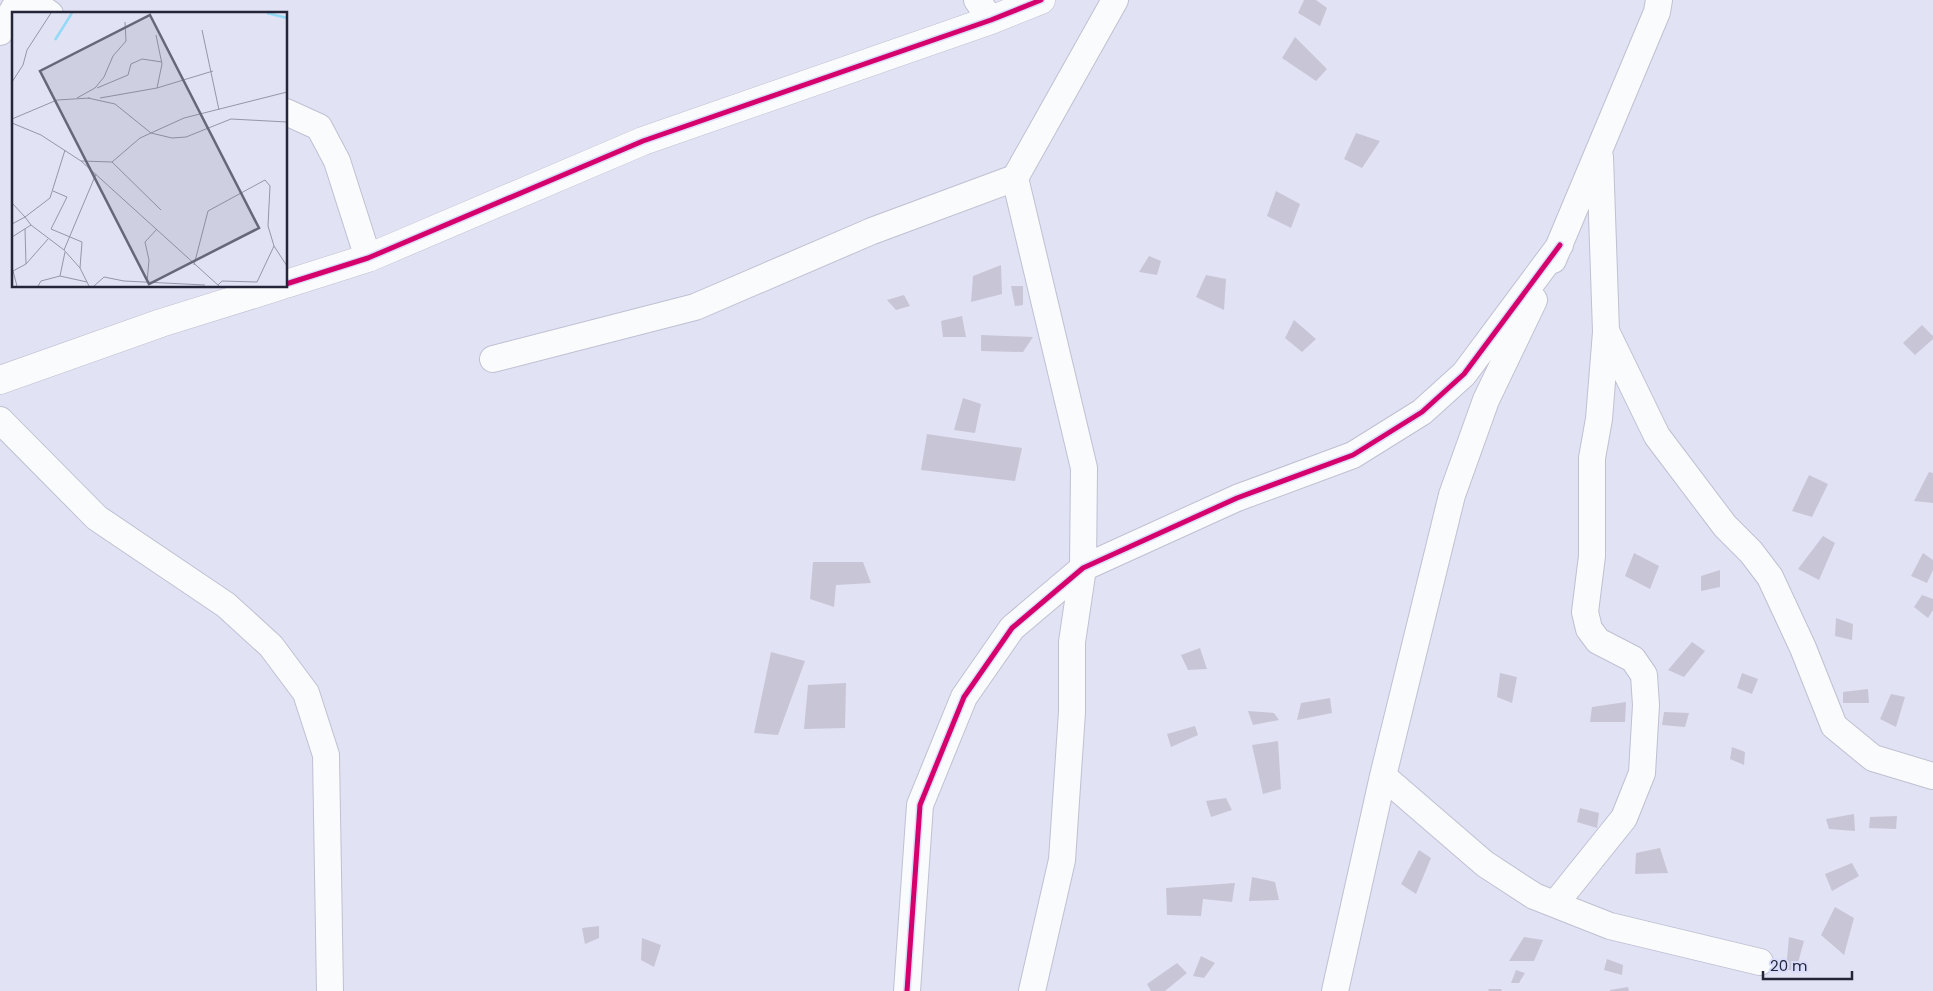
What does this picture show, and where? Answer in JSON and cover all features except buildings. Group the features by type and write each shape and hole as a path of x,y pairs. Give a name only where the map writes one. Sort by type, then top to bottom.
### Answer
{"street":[{"path":"0,32 19,0"},
{"path":"29,0 47,12"},
{"path":"288,283 368,258 643,141 984,10 1041,0"},
{"path":"493,359 695,307 872,231 1015,178 1115,0"},
{"path":"1336,991 1383,776 1452,496 1486,400 1560,245 1657,12 1659,0"},
{"path":"288,113 319,127 337,160 368,258"},
{"path":"1554,904 1624,818 1642,773 1646,705 1644,675 1633,659 1598,641 1589,628 1585,612 1592,556 1592,458 1600,419 1606,331 1600,149"},
{"path":"1015,178 1084,468 1083,568 1072,642 1072,712 1062,860 1032,991"},
{"path":"907,991 920,805 964,697 1012,628 1083,568 1237,498 1353,455 1422,412 1464,374 1560,245"},
{"path":"0,380 160,323 274,288"},
{"path":"1606,331 1656,436 1725,526 1751,552 1770,577 1803,648 1834,726 1873,758 1933,776"},
{"path":"0,420 97,518 226,605 271,646 306,693 326,755 330,991"},
{"path":"1383,776 1485,864 1534,896 1610,926 1760,962"}],"cycle path":[{"path":"288,283 368,258 643,141 991,20 1041,0"},
{"path":"907,991 920,805 964,697 1012,628 1083,568 1237,498 1353,455 1422,412 1464,374 1560,245"}]}
